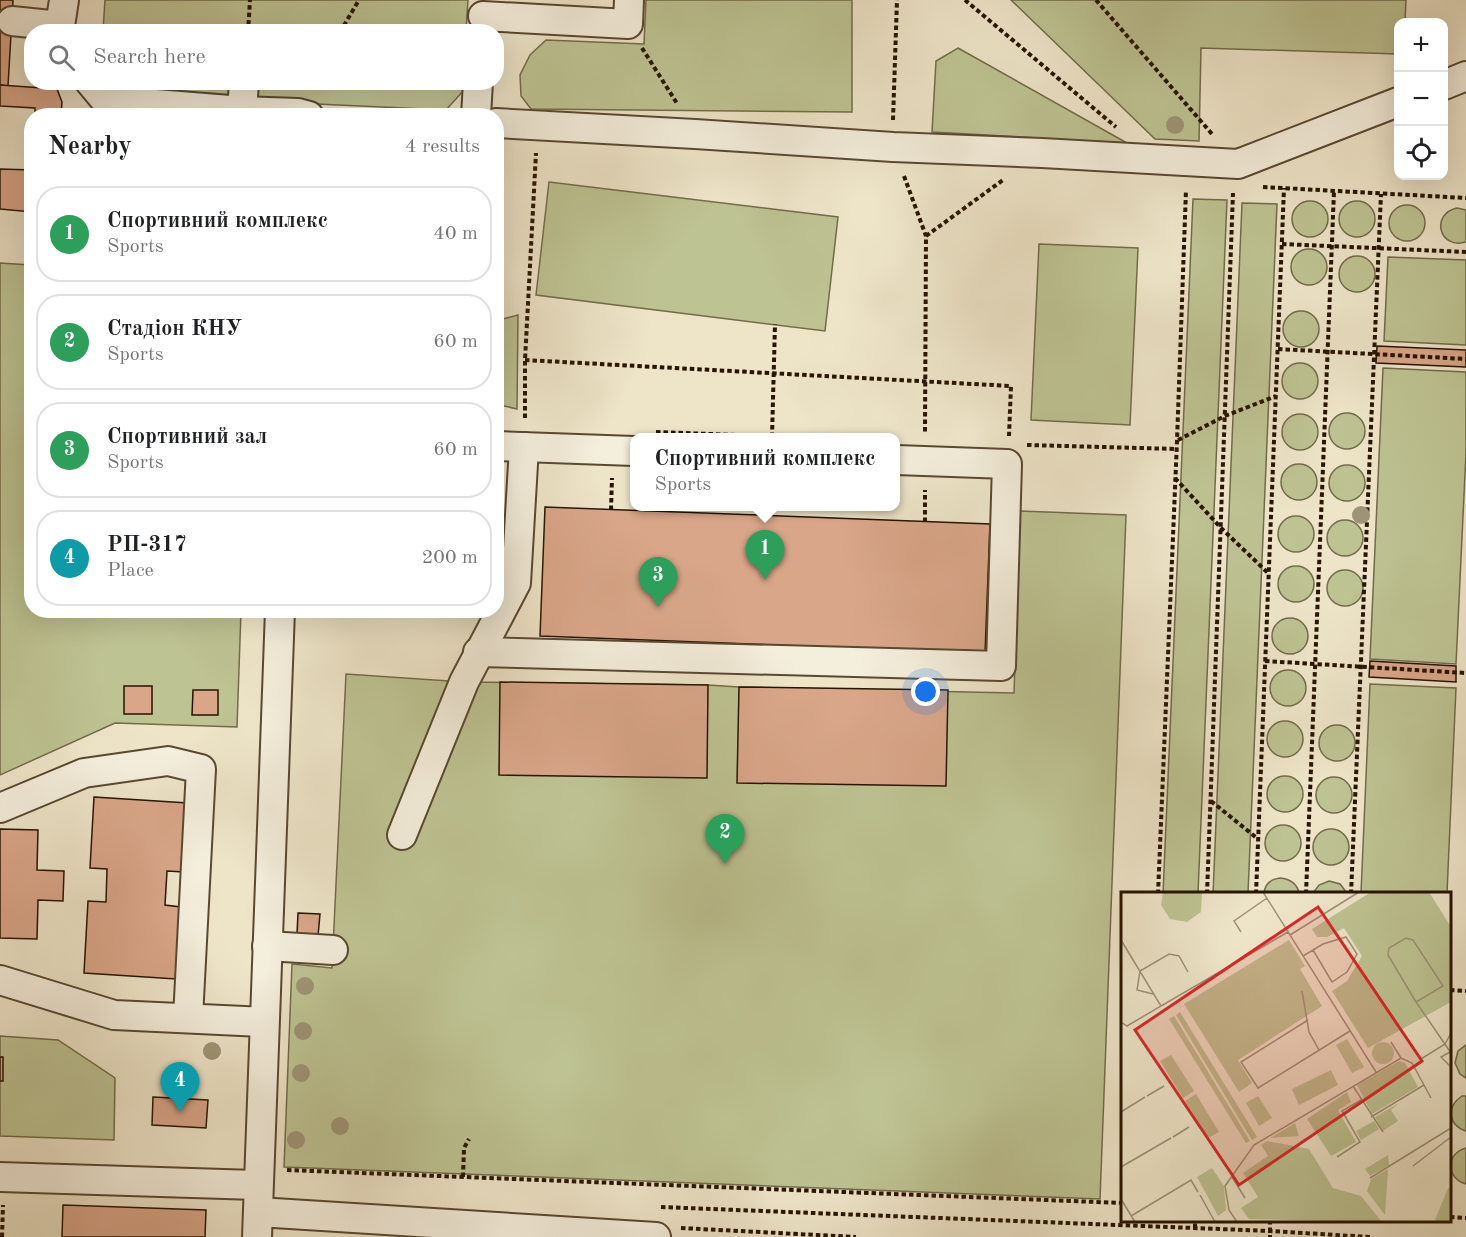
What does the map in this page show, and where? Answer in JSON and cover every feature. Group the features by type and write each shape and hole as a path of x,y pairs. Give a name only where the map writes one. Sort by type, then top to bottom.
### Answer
{"lane":[{"path":"483,16 628,12"},
{"path":"12,21 62,19"},
{"path":"1448,83 1466,76"},
{"path":"242,108 243,90"},
{"path":"476,108 478,90"},
{"path":"100,100 203,108"},
{"path":"504,123 893,147 1187,161 1242,179 1394,104"},
{"path":"504,446 630,442"},
{"path":"504,605 516,583 524,447"},
{"path":"478,652 1001,666 1008,454 925,461 900,460"},
{"path":"258,1201 280,618"},
{"path":"402,836 464,682 497,618"},
{"path":"0,808 84,773 168,760 201,769 188,1018"},
{"path":"267,946 333,950"},
{"path":"0,980 114,1015 264,1022"},
{"path":"0,1177 258,1201 512,1232 656,1237"}],"path":[{"path":"248,24 250,0"},
{"path":"345,24 360,0"},
{"path":"897,0 893,147 926,236 925,522"},
{"path":"965,0 1118,129"},
{"path":"1096,0 1242,179 1284,188 1466,198"},
{"path":"628,12 695,134"},
{"path":"1158,892 1187,161"},
{"path":"524,447 525,360 534,179"},
{"path":"1207,892 1225,416 1242,179"},
{"path":"926,236 1004,180"},
{"path":"1256,892 1284,188"},
{"path":"1306,892 1334,191"},
{"path":"1351,892 1381,194"},
{"path":"1282,244 1466,252"},
{"path":"772,433 775,324"},
{"path":"1278,349 1466,359"},
{"path":"525,360 1011,386 1008,454 1177,449"},
{"path":"1177,441 1225,416 1276,396"},
{"path":"1175,478 1221,528 1269,574"},
{"path":"771,511 771,516"},
{"path":"1265,661 1466,673"},
{"path":"1211,801 1258,840"},
{"path":"1451,990 1466,991"},
{"path":"463,1177 464,1148 469,1139"},
{"path":"258,1201 463,1177 1121,1203"},
{"path":"660,1207 1370,1237"},
{"path":"1451,1217 1466,1218"},
{"path":"1195,1222 1195,1228"},
{"path":"1270,1222 1270,1237"}],"green space":[{"path":"105,0 468,0 466,24 103,24"},
{"path":"646,0 852,0 852,112 531,109 521,96 520,75 530,55 546,40 644,44"},
{"path":"1011,0 1406,0 1405,18 1394,18 1394,54 1201,48 1199,141 1155,139"},
{"path":"958,48 1127,143 932,132 936,61"},
{"path":"157,90 464,90 448,108 295,103"},
{"path":"549,182 838,217 825,331 536,295"},
{"path":"1193,199 1227,200 1198,892 1163,892"},
{"path":"1310,201 1323,206 1328,219 1323,232 1310,237 1297,232 1292,219 1297,206"},
{"path":"1357,201 1370,206 1375,219 1370,232 1357,237 1344,232 1339,219 1344,206"},
{"path":"1242,203 1277,204 1248,892 1213,892"},
{"path":"1407,205 1420,210 1425,223 1420,236 1407,241 1394,236 1389,223 1394,210"},
{"path":"1457,208 1466,210 1466,242 1449,241 1441,230 1443,217"},
{"path":"1039,244 1138,248 1130,425 1031,420"},
{"path":"1309,249 1322,254 1327,267 1322,280 1309,285 1296,280 1291,267 1296,254"},
{"path":"1357,256 1370,261 1375,274 1370,287 1357,292 1344,287 1339,274 1344,261"},
{"path":"1388,257 1466,260 1466,345 1384,341"},
{"path":"0,263 24,265 24,618 241,618 237,727 115,723 0,775"},
{"path":"1301,311 1314,316 1319,329 1314,342 1301,347 1288,342 1283,329 1288,316"},
{"path":"518,315 517,409 504,406 504,319"},
{"path":"1300,363 1313,368 1318,381 1313,394 1300,399 1287,394 1282,381 1287,368"},
{"path":"1383,368 1466,372 1466,453 1456,664 1370,659"},
{"path":"1347,413 1360,418 1365,431 1360,444 1347,449 1334,444 1329,431 1334,418"},
{"path":"1300,414 1313,419 1318,432 1313,445 1300,450 1287,445 1282,432 1287,419"},
{"path":"1299,464 1312,469 1317,482 1312,495 1299,500 1286,495 1281,482 1286,469"},
{"path":"1347,465 1360,470 1365,483 1360,496 1347,501 1334,496 1329,483 1334,470"},
{"path":"1020,511 1126,515 1100,1199 284,1167 292,964 332,968 346,674 464,682 708,685 1014,693"},
{"path":"1296,516 1309,521 1314,534 1309,547 1296,552 1283,547 1278,534 1283,521"},
{"path":"1345,520 1358,525 1363,538 1358,551 1345,556 1332,551 1327,538 1332,525"},
{"path":"1296,566 1309,571 1314,584 1309,597 1296,602 1283,597 1278,584 1283,571"},
{"path":"1345,570 1358,575 1363,588 1358,601 1345,606 1332,601 1327,588 1332,575"},
{"path":"1290,618 1303,623 1308,636 1303,649 1290,654 1277,649 1272,636 1277,623"},
{"path":"1288,670 1301,675 1306,688 1301,701 1288,706 1275,701 1270,688 1275,675"},
{"path":"1370,684 1456,688 1447,892 1361,892"},
{"path":"1285,721 1298,726 1303,739 1298,752 1285,757 1272,752 1267,739 1272,726"},
{"path":"1337,725 1350,730 1355,743 1350,756 1337,761 1324,756 1319,743 1324,730"},
{"path":"1285,776 1298,781 1303,794 1298,807 1285,812 1272,807 1267,794 1272,781"},
{"path":"1334,777 1347,782 1352,795 1347,808 1334,813 1321,808 1316,795 1321,782"},
{"path":"1283,825 1296,830 1301,843 1296,856 1283,861 1270,856 1265,843 1270,830"},
{"path":"1331,829 1344,834 1349,847 1344,860 1331,865 1318,860 1313,847 1318,834"},
{"path":"1287,879 1297,887 1299,892 1264,892 1269,882"},
{"path":"1329,881 1340,884 1346,892 1314,892 1319,885"},
{"path":"0,1036 58,1040 115,1078 114,1140 0,1136"},
{"path":"1466,1045 1466,1078 1460,1074 1455,1063 1458,1051"},
{"path":"1462,1096 1466,1096 1466,1131 1456,1125 1451,1115 1453,1105"},
{"path":"1466,1148 1466,1184 1455,1177 1451,1160 1459,1151"}],"building":[{"path":"0,0 13,0 8,86 0,85"},
{"path":"0,85 24,87 24,90 57,90 62,102 62,108 0,106"},
{"path":"0,169 24,170 24,211 0,209"},
{"path":"1377,346 1466,350 1466,367 1376,363"},
{"path":"545,507 990,524 985,653 540,636"},
{"path":"1370,661 1456,666 1456,682 1369,677"},
{"path":"500,682 708,685 707,778 499,775"},
{"path":"124,686 152,686 152,714 124,714"},
{"path":"739,687 948,690 946,786 737,783"},
{"path":"193,690 218,690 218,715 192,715"},
{"path":"94,797 188,803 184,872 167,871 165,905 181,907 176,979 84,973 88,901 106,902 107,869 90,868"},
{"path":"0,829 38,830 37,870 64,871 63,901 38,900 37,939 0,938"},
{"path":"298,913 320,914 318,936 297,934"},
{"path":"0,1057 3,1057 3,1081 0,1081"},
{"path":"153,1097 208,1100 206,1128 152,1125"},
{"path":"63,1205 206,1210 205,1237 62,1237"}],"place":[{"name":"Спортивний комплекс","path":"765,580"},
{"name":"Спортивний зал","path":"658,607"},
{"name":"Стадіон КНУ","path":"725,864"},
{"name":"РП-317","path":"180,1112"}]}
